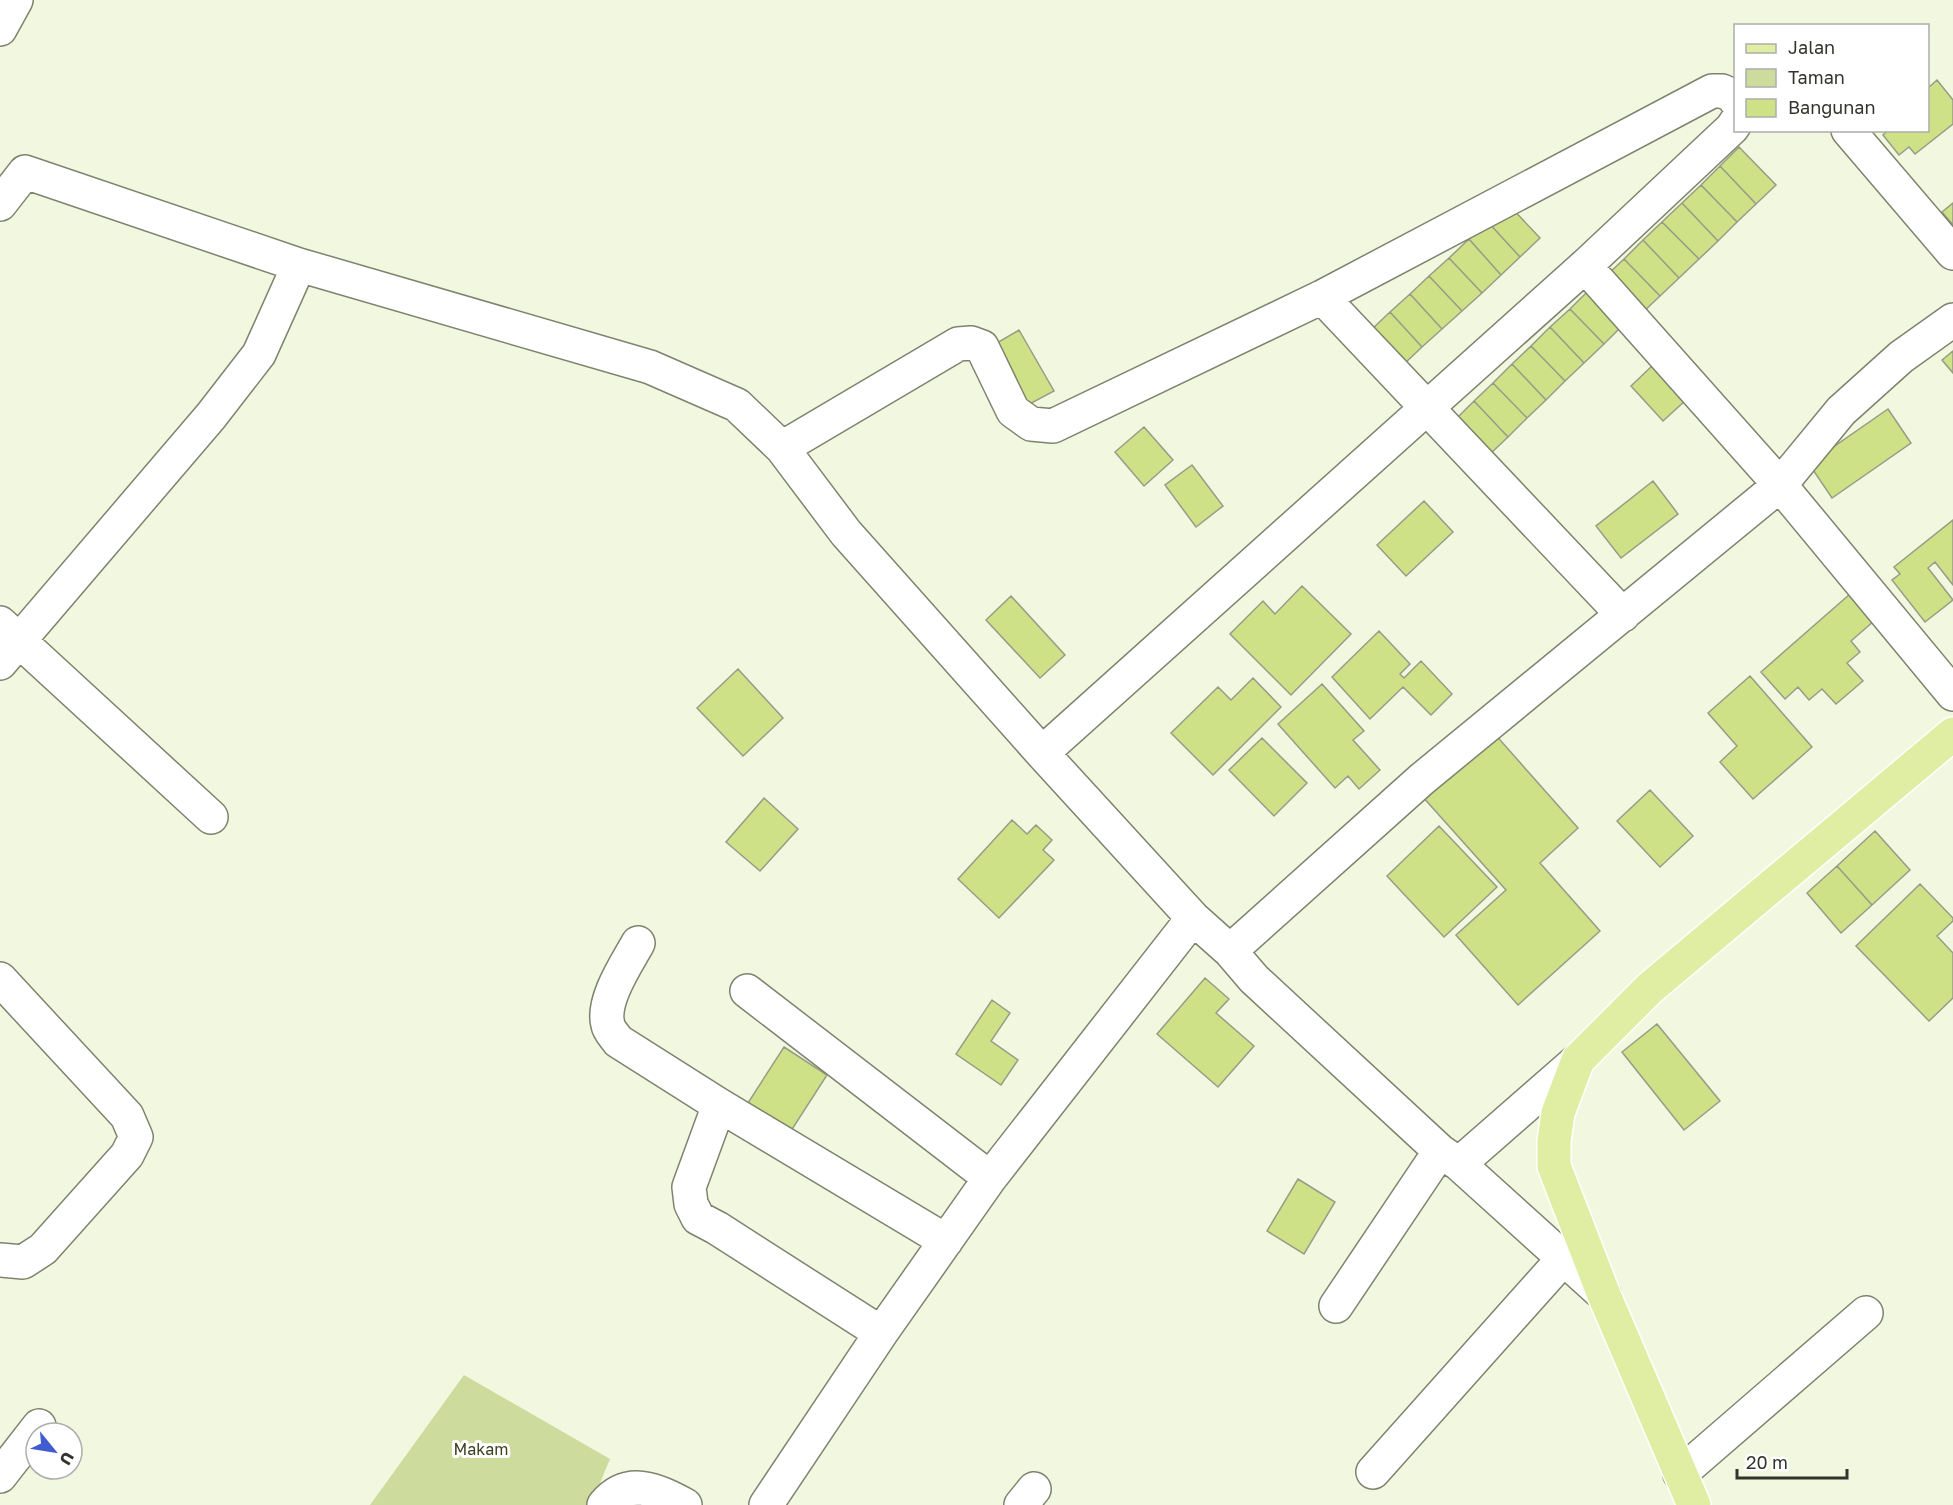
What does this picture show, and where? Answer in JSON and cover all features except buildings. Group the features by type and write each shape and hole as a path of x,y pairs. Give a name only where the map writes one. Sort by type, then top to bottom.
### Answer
{"main road":[{"path":"1694,1505 1604,1295 1554,1166 1554,1141 1558,1113 1578,1060 1650,988 1949,746"}],"street":[{"path":"0,29 16,0"},
{"path":"782,448 958,344 971,343 982,347 1013,411 1031,424 1053,426 1322,297 1712,91 1722,91 1734,96"},
{"path":"1042,753 1586,266 1734,125"},
{"path":"1850,132 1953,253"},
{"path":"0,204 12,167 299,265 650,368 736,405 782,448 846,533 1193,918 1230,951 1254,980 1449,1158 1604,1295"},
{"path":"211,817 7,642 211,416 259,354 299,265"},
{"path":"1586,266 1780,485 1953,694"},
{"path":"1322,297 1623,615"},
{"path":"1230,951 1422,780 1780,485 1841,411 1901,357 1953,320"},
{"path":"766,1505 881,1333 990,1178 1193,918"},
{"path":"638,943 615,986 607,1011 608,1026 618,1041 719,1105 946,1241"},
{"path":"0,979 127,1116 136,1137 127,1155 43,1249 23,1262 0,1260"},
{"path":"747,991 990,1178"},
{"path":"1336,1306 1449,1158 1578,1060"},
{"path":"719,1105 689,1187 692,1204 698,1218 881,1333"},
{"path":"1373,1472 1564,1258"},
{"path":"1680,1474 1866,1313"},
{"path":"0,1476 24,1445"},
{"path":"604,1505 612,1495 637,1487 658,1491 685,1505"}],"green space":[{"name":"Makam","path":"464,1375 610,1459 591,1505 370,1505"}]}
